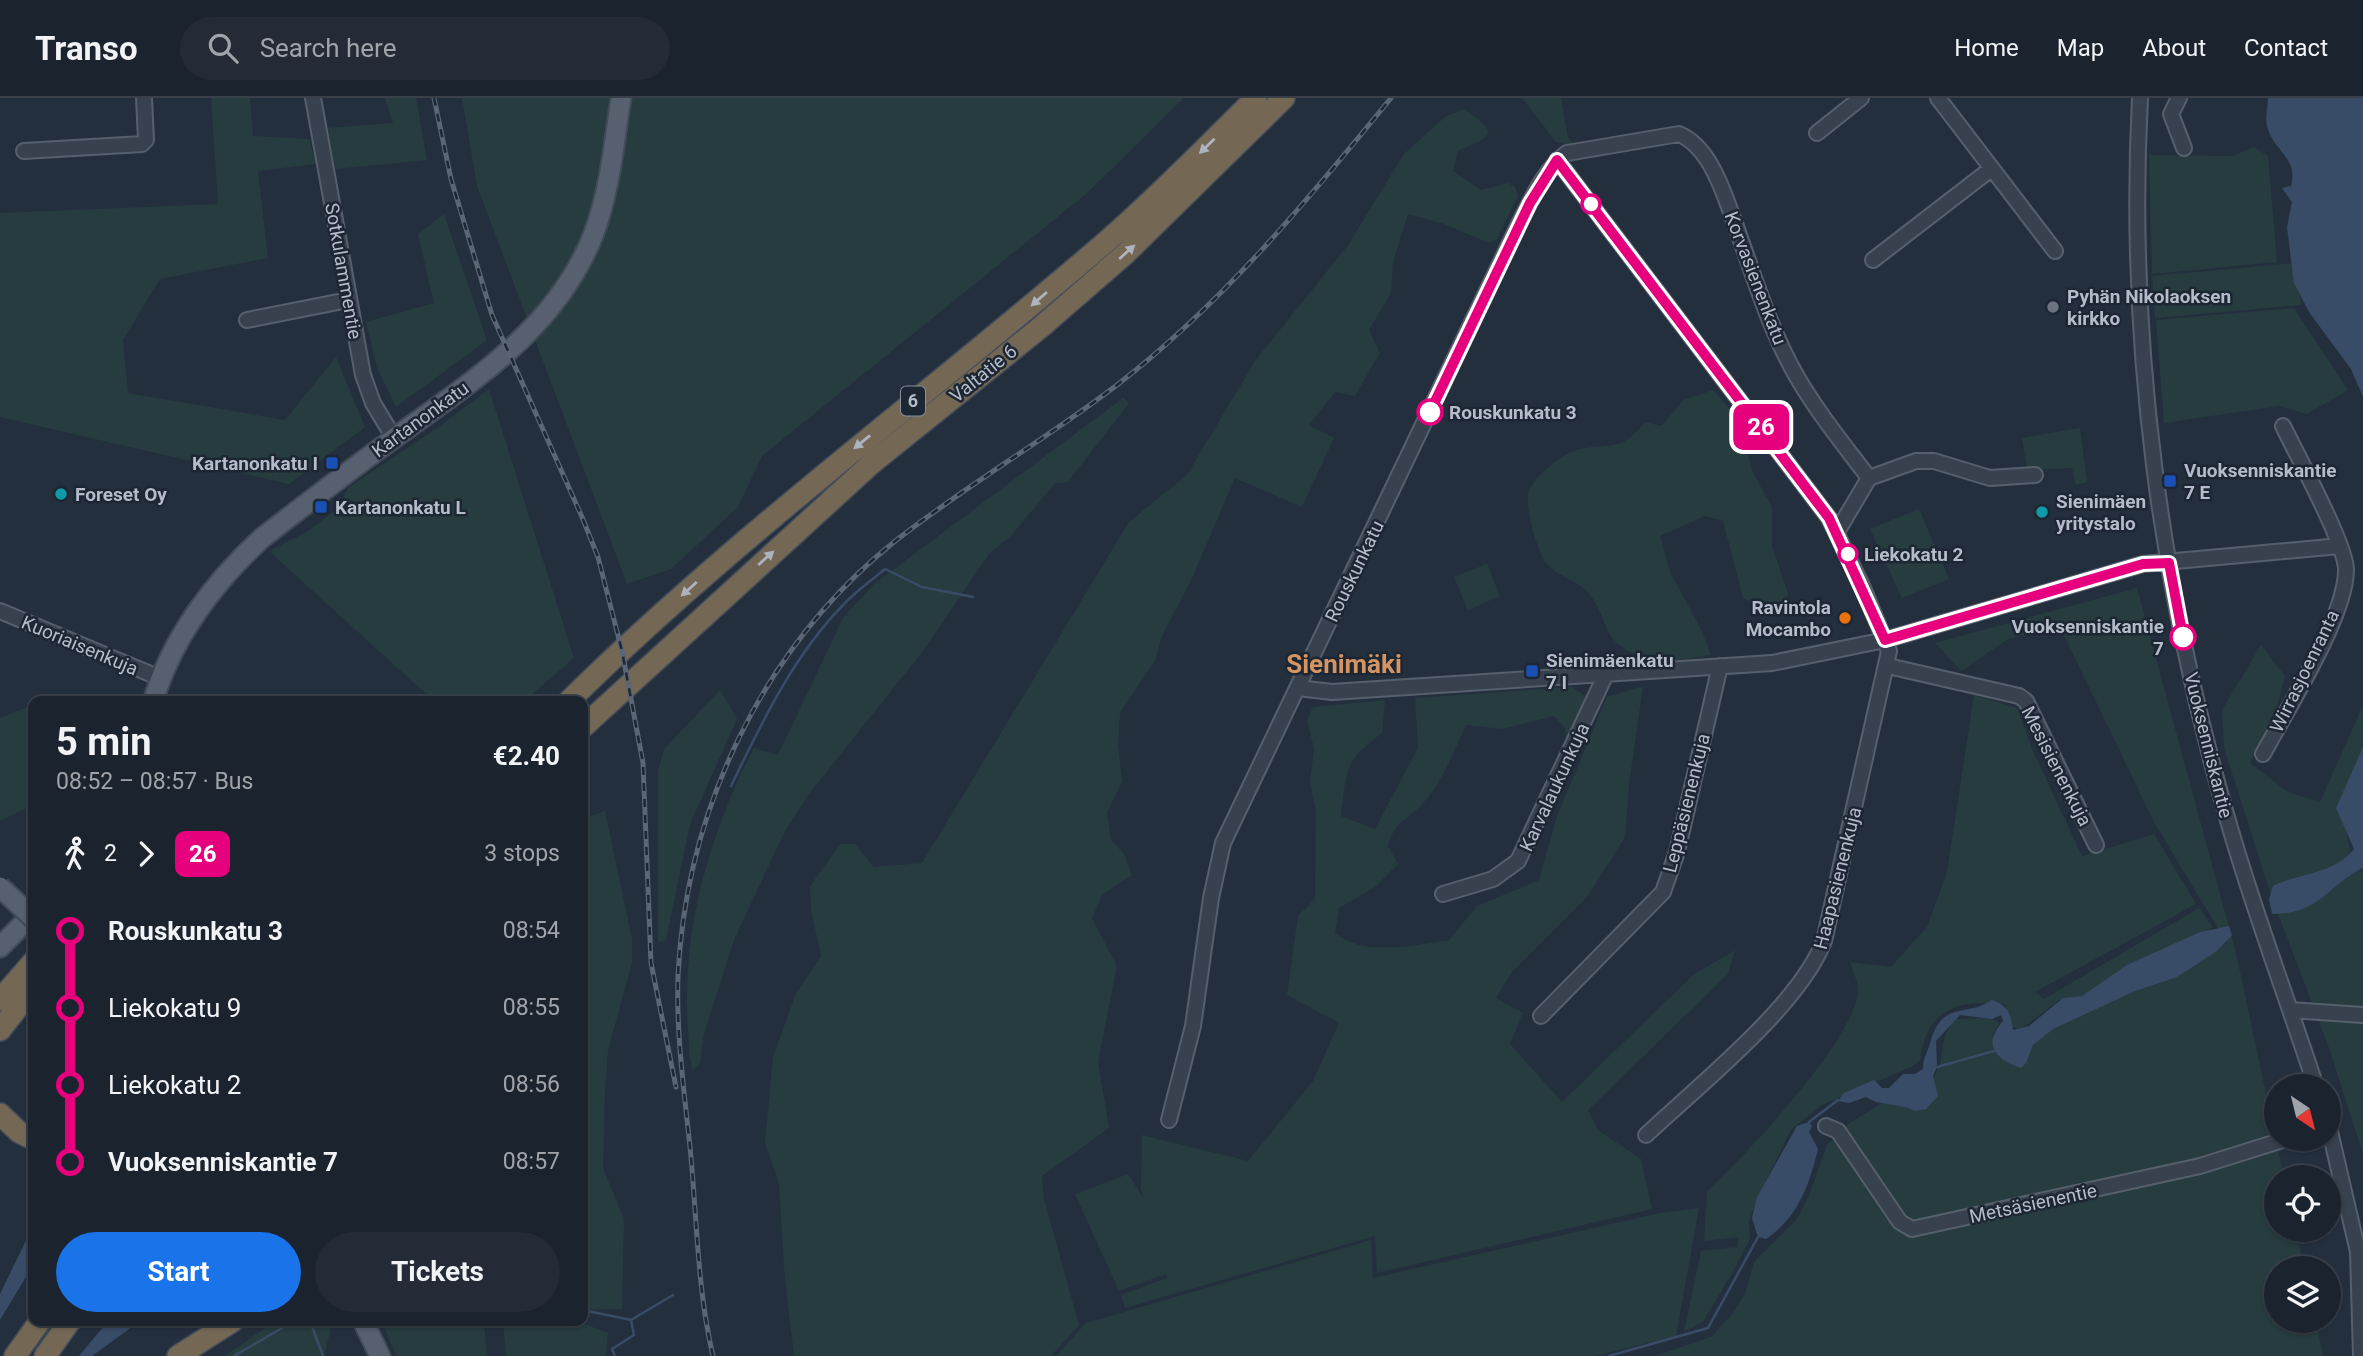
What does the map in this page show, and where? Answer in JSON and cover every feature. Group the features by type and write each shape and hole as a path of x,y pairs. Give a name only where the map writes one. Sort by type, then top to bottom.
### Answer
{"highway":[{"name":"Valtatie 6","path":"574,696 659,616 791,499 1110,239 1256,98"},
{"name":"Valtatie 6","path":"588,722 872,463 1125,254 1284,98"},
{"path":"588,737 644,670"},
{"path":"0,1000 28,968"},
{"path":"0,1030 28,994"},
{"path":"0,1114 19,1132 28,1136"},
{"path":"15,1356 36,1326"},
{"path":"45,1356 66,1326"},
{"path":"178,1356 225,1326"}],"main road":[{"name":"Kartanonkatu","path":"155,696 160,678 188,625 216,584 238,560 514,348 537,327 563,292 594,234 602,208 621,98"},
{"path":"0,887 28,912"},
{"path":"0,947 28,921"},
{"path":"365,1326 380,1356"}],"street":[{"path":"24,151 142,144 146,140 144,98"},
{"name":"Sotkulammentie","path":"313,98 363,375 373,403 394,438"},
{"path":"1817,133 1861,98"},
{"path":"1938,98 2054,251"},
{"name":"Vuoksenniskantie","path":"2140,98 2138,254 2144,364 2169,563 2212,762 2255,911 2312,1074"},
{"path":"2179,98 2171,114 2184,148"},
{"name":"Korvasienenkatu","path":"1557,160 1567,153 1632,139 1671,134 1688,137 1706,160 1724,193 1780,343 1796,376 1868,478"},
{"name":"Haapasienenkuja","path":"1557,160 1838,532 1889,651 1888,666 1824,941 1815,963 1768,1020 1646,1135"},
{"name":"Rouskunkatu","path":"1169,1120 1194,1026 1211,898 1223,843 1539,184 1557,160"},
{"path":"1872,260 1991,169"},
{"path":"247,320 348,300"},
{"name":"Wirrasjoenranta","path":"2263,754 2313,659 2338,603 2346,568 2340,546 2283,426"},
{"path":"1838,532 1868,478 1916,461 1934,461 1990,478 2035,475"},
{"path":"1298,688 1332,692 1772,663 1885,640 2143,564 2340,546"},
{"name":"Kuoriaisenkuja","path":"0,611 160,678"},
{"name":"Leppäsienenkuja","path":"1541,1016 1663,892 1677,852 1720,666"},
{"name":"Mesisienenkuja","path":"1888,666 2019,696 2026,701 2096,845"},
{"name":"Karvalaukunkuja","path":"1443,894 1493,879 1518,861 1606,674"},
{"path":"2290,1010 2363,1015"},
{"name":"Metsäsienentie","path":"1826,1126 1838,1131 1900,1222 1912,1229 2200,1166 2264,1146"},
{"path":"2335,1152 2360,1252 2361,1356"}],"green space":[{"path":"211,98 250,98 253,136 309,139 316,164 258,171 268,258 160,279 123,340 128,393 285,420 336,357 365,427 289,484 0,417 0,213 218,204"},
{"path":"385,98 416,98 427,160 336,169 326,128 393,123"},
{"path":"462,98 1184,98 1086,194 762,456 738,507 671,569 627,584 477,186"},
{"path":"1522,98 1561,98 1568,138 1576,146 1556,142"},
{"path":"1465,109 1486,126 1488,134 1482,140 1458,151 1453,171 1481,190 1508,183 1515,187 1518,196 1497,239 1489,243 1444,224 1408,214 1393,262 1391,293 1369,330 1380,353 1355,396 1335,392 1309,425 1334,438 1302,507 1235,478 1193,576 1161,638 1156,659 1120,713 1118,745 1122,781 1107,813 1111,840 1124,854 1132,875 1103,894 1092,918 1117,966 1098,1062 1109,1128 1042,1176 1044,1199 1079,1325 1051,1356 794,1356 785,1280 779,1184 765,1143 773,1057 796,993 821,956 811,910 810,886 840,844 855,844 874,867 922,863 1129,522 1187,475 1255,361 1348,245 1404,154 1446,116"},
{"path":"2254,147 2268,156 2277,262 2152,274 2149,155 2232,156"},
{"path":"444,214 487,340 396,407 377,368 366,322 434,303 418,234"},
{"path":"2295,263 2301,305 2155,318 2152,276"},
{"path":"2294,308 2348,390 2307,414 2279,406 2164,423 2156,320"},
{"path":"489,389 574,658 530,696 428,696 269,551 307,532 337,509 349,487 440,426"},
{"path":"1713,390 1731,410 1747,447 1752,471 1772,507 1772,546 1788,594 1784,611 1760,607 1743,598 1723,521 1705,516 1660,536 1670,572 1703,633 1711,655 1674,660 1646,658 1625,649 1617,642 1586,590 1547,564 1532,526 1528,495 1539,476 1567,454 1580,449 1623,442 1645,422 1661,426 1684,400"},
{"path":"1123,398 1129,403 1068,482 1055,483 1010,537 989,554 923,651 808,795 783,835 734,940 704,1034 700,1063 693,1070 689,1049 687,991 694,919 702,883 724,813 754,748 778,755 843,618 874,584"},
{"path":"2080,428 2087,482 2076,485 2072,468 2027,470 2022,438"},
{"path":"1919,509 1949,579 1902,598 1870,529"},
{"path":"1487,564 1500,596 1468,610 1454,577"},
{"path":"2137,588 2236,953 2264,1084 2264,1152 2278,1152 2281,1165 2264,1165 2264,1242 2298,1242 2301,1256 2264,1256 2264,1333 2318,1333 2323,1356 1655,1356 1711,1337 1732,1314 1745,1294 1754,1262 1797,1219 1809,1195 1827,1145 1848,1124 1880,1104 1894,1103 1910,1109 1937,1072 1945,1037 1956,1019 1989,1018 1999,1023 1993,1033 1993,1051 2026,1062 2033,1045 2049,1030 2227,943 2154,822 2060,627 2008,639 1961,671 1935,643"},
{"path":"2261,645 2285,676 2277,706 2250,763 2288,792 2320,802 2363,705 2363,753 2339,801 2355,871 2363,871 2363,1154 2342,1089 2342,1074 2337,1074 2271,895 2224,748 2222,710"},
{"path":"1643,686 1629,785 1625,837 1588,896 1512,972 1496,998 1523,1013 1510,1044 1562,1102 1693,975 1735,950 1728,974 1588,1110 1599,1131 1641,1159 1652,1209 1377,1273 1375,1236 1125,1308 1121,1295 1167,1278 1166,1274 1119,1291 1075,1194 1128,1174 1144,1198 1141,1190 1142,1135 1248,1161 1313,1081 1339,1023 1287,995 1298,916 1315,899 1316,811 1310,782 1314,749 1307,720 1313,707 1385,700 1382,733 1360,752 1349,768 1341,816 1375,829 1418,748 1415,698 1572,687 1588,698 1566,741 1565,728 1554,716 1502,729 1466,725 1448,765 1431,793 1394,830 1388,846 1398,864 1375,887 1339,908 1335,933 1347,941 1361,945 1389,947 1448,941 1477,906 1539,880 1557,816 1607,697"},
{"path":"720,690 737,719 690,824 666,940 658,943 658,771 664,749"},
{"path":"1974,695 2017,708 2033,751 2082,856 2154,834 2196,904 2035,992 2044,999 2199,908 2213,927 2149,959 2104,990 2069,1001 2059,1000 2020,1030 2011,1026 2005,1004 1972,1004 1947,1011 1937,1018 1929,1029 1920,1060 1913,1066 1820,1106 1791,1130 1758,1196 1749,1221 1750,1239 1731,1275 1703,1322 1684,1332 1701,1251 1738,1247 1738,1237 1704,1241 1707,1192 1795,1097 1837,1040 1851,1015 1858,993 1850,962 1891,967 1927,927 1947,872"},
{"path":"28,707 28,807 0,821 0,718"},
{"path":"605,811 632,939 632,963 608,1050 605,1092 603,1168 624,1219 622,1309 588,1310 588,817"},
{"path":"1699,1208 1676,1336 1595,1356 1056,1356 1086,1323 1371,1240 1373,1278 1660,1213"},
{"path":"588,1325 608,1333 606,1356 506,1356 503,1326"},
{"path":"268,1326 332,1326 324,1356 225,1356"},
{"path":"484,1326 487,1356 397,1356 384,1328"}],"water":[{"path":"2268,98 2363,98 2363,397 2351,369 2309,312 2294,283 2287,227 2292,202 2282,188 2291,186 2293,176 2289,161 2274,142 2267,126"},
{"path":"2363,747 2363,868 2313,904 2288,913 2272,914 2269,899 2273,886 2337,864 2354,849 2336,808"},
{"path":"2229,926 2232,935 2217,951 2177,977 2135,991 2053,1029 2033,1045 2026,1063 2021,1068 1998,1056 1994,1050 1993,1037 2003,1021 2001,1015 1992,1019 1960,1015 1936,1041 1937,1067 1933,1076 1938,1096 1926,1109 1915,1111 1866,1097 1849,1103 1838,1101 1844,1093 1874,1080 1882,1088 1889,1088 1903,1074 1915,1074 1923,1069 1935,1030 1948,1015 1992,1000 2008,1011 2013,1030 2029,1026 2063,998 2082,996 2127,965 2200,932"},
{"path":"1809,1122 1812,1126 1809,1132 1818,1149 1801,1200 1777,1230 1766,1239 1758,1237 1752,1218 1757,1197 1797,1126"},
{"path":"28,1236 28,1273 0,1320 0,1294"},
{"path":"104,1326 133,1326 92,1356 79,1356"}],"waterway":[{"path":"731,786 767,714 809,645 849,599 885,569 922,587 973,597"},
{"path":"1937,1067 1994,1051"},
{"path":"1809,1122 1838,1100"},
{"path":"1609,1356 1708,1328 1758,1237"},
{"path":"588,1311 631,1320 673,1295"},
{"path":"615,1356 612,1349 634,1335 631,1320"},
{"path":"234,1356 285,1326"},
{"path":"312,1326 323,1356"}],"railway":[{"path":"434,98 451,179 492,315 598,557 622,651 643,763 651,963 676,1087"},
{"path":"713,1356 701,1279 679,1040 678,976 684,914 697,853 715,793 740,736 770,682 806,631 847,584 921,521 1117,385 1193,320 1262,249 1328,175 1391,98"}],"bus line":[{"name":"26","path":"1430,412 1539,184 1557,160 1829,518 1838,532 1885,640 2143,564 2169,563 2183,637"}],"place":[{"name":"Pyhän Nikolaoksen kirkko","path":"2053,307"},
{"name":"Rouskunkatu 3","path":"1430,412"},
{"name":"Kartanonkatu I","path":"332,463"},
{"name":"Vuoksenniskantie 7 E","path":"2170,481"},
{"name":"Foreset Oy","path":"61,494"},
{"name":"Kartanonkatu L","path":"321,507"},
{"name":"Sienimäen yritystalo","path":"2042,512"},
{"name":"Liekokatu 2","path":"1848,554"},
{"name":"Ravintola Mocambo","path":"1845,618"},
{"name":"Vuoksenniskantie 7","path":"2183,637"},
{"name":"Sienimäenkatu 7 I","path":"1532,671"}],"district":[{"name":"Sienimäki","path":"1344,664"}]}
